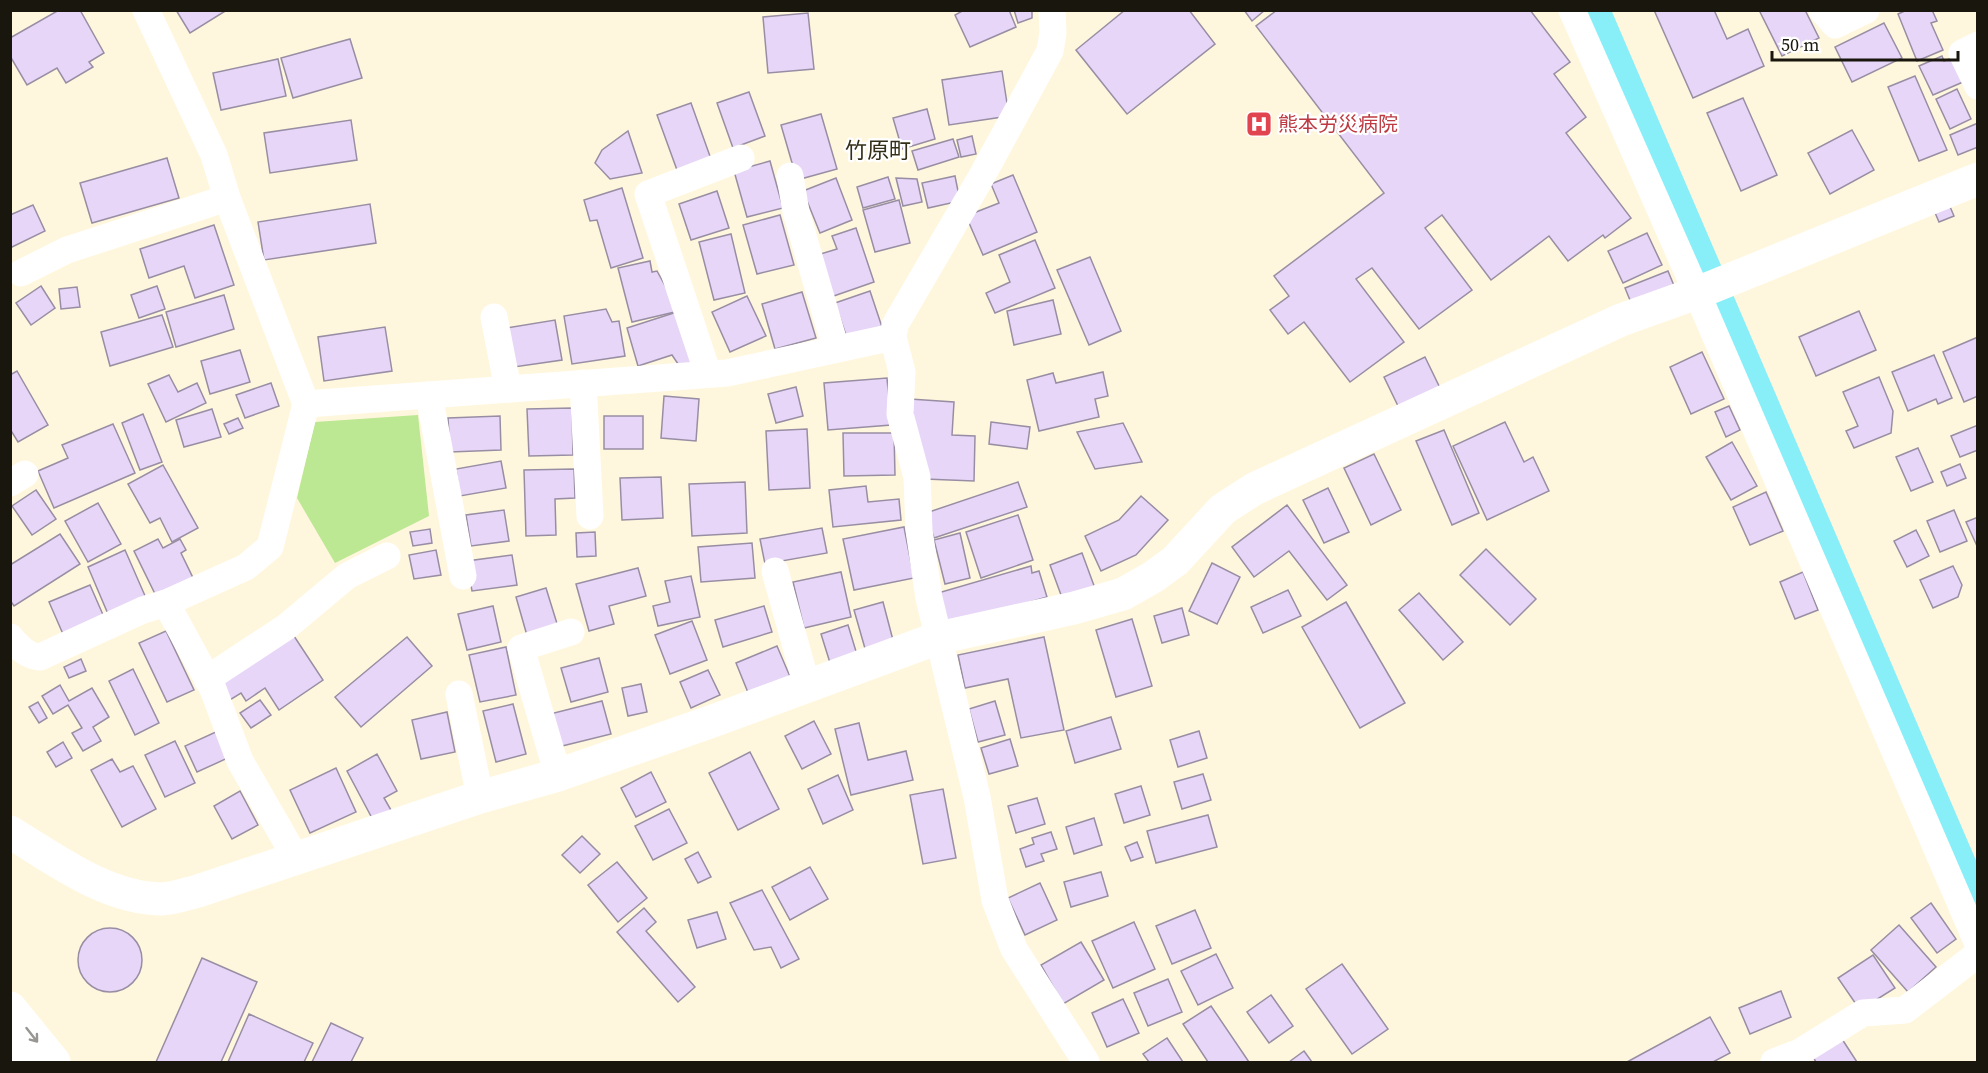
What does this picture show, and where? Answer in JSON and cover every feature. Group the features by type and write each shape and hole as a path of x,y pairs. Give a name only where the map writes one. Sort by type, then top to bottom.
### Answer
{"street":[{"path":"10,637 20,649 32,656 40,657 143,610 166,603 246,567 270,547 306,404 227,198 214,155 146,10"},
{"path":"1052,10 1053,33 1050,51 983,174 895,325 893,337 902,372 900,414 917,477 919,530 929,598 977,797 995,900 1014,948 1086,1062"},
{"path":"1572,10 1697,293 1977,944"},
{"path":"1822,10 1834,25 1866,10"},
{"path":"1977,45 1962,53 1977,86"},
{"path":"708,374 648,194 728,157"},
{"path":"790,176 796,212 836,349"},
{"path":"10,832 86,877 133,896 164,899 198,891 297,860 558,774 938,638 1074,608 1123,594 1175,561 1222,509 1254,489 1621,320 1697,293 1977,179"},
{"path":"21,273 67,250 227,198"},
{"path":"494,317 507,389"},
{"path":"306,404 727,373 893,337"},
{"path":"583,383 590,516"},
{"path":"429,395 463,576"},
{"path":"207,679 286,627 347,576 387,556"},
{"path":"775,571 807,686"},
{"path":"166,603 213,689 240,761 297,860"},
{"path":"558,774 521,648 571,632"},
{"path":"459,694 480,798"},
{"path":"1774,1062 1800,1052 1863,1013 1905,1010 1977,954"},
{"path":"10,1008 54,1062"},
{"path":"10,1051 20,1062"}],"green space":[{"path":"418,415 429,516 335,563 297,498 315,422"}],"building":[{"path":"59,10 80,10 104,53 89,62 93,67 66,83 57,68 27,85 10,56 10,38"},
{"path":"176,10 227,10 190,33"},
{"path":"964,10 1009,10 1016,27 970,47 955,15"},
{"path":"1014,10 1032,10 1032,18 1018,23"},
{"path":"1125,10 1189,10 1215,44 1127,114 1076,50"},
{"path":"1244,10 1265,10 1252,21"},
{"path":"1277,10 1530,10 1570,62 1554,74 1586,117 1566,133 1631,218 1605,238 1603,235 1568,261 1549,236 1491,280 1442,215 1425,228 1472,290 1419,329 1372,268 1356,279 1404,342 1350,382 1304,322 1288,334 1270,310 1289,296 1274,276 1384,193 1256,26"},
{"path":"1654,10 1714,10 1727,39 1748,29 1764,66 1693,98"},
{"path":"1759,10 1805,10 1819,38 1782,56"},
{"path":"1907,10 1932,10 1937,21 1931,23 1943,50 1917,61 1898,14"},
{"path":"808,13 814,69 768,73 763,17"},
{"path":"1884,23 1902,58 1852,82 1835,47"},
{"path":"350,39 362,78 293,98 281,58"},
{"path":"1942,56 1944,61 1952,58 1963,82 1933,95 1919,66"},
{"path":"278,59 286,96 221,110 213,73"},
{"path":"1002,71 1009,116 949,125 942,80"},
{"path":"1915,76 1947,150 1919,161 1888,87"},
{"path":"1957,89 1971,119 1950,129 1936,99"},
{"path":"749,92 765,136 733,148 717,103"},
{"path":"1743,98 1777,175 1741,191 1707,113"},
{"path":"691,103 711,159 677,170 657,115"},
{"path":"927,109 935,139 902,149 893,118"},
{"path":"821,114 837,169 797,180 781,125"},
{"path":"351,120 357,160 270,173 264,133"},
{"path":"1978,123 1978,147 1958,155 1950,135"},
{"path":"1852,130 1874,170 1830,194 1808,153"},
{"path":"628,131 642,173 610,179 595,163 602,150"},
{"path":"972,136 976,154 961,157 957,140"},
{"path":"953,139 959,157 918,170 912,151"},
{"path":"167,158 179,198 92,223 80,183"},
{"path":"770,161 783,208 747,217 734,171"},
{"path":"1013,175 1037,232 983,255 966,216 999,203 991,184"},
{"path":"955,176 960,201 928,208 922,183"},
{"path":"888,177 895,199 863,208 857,187"},
{"path":"836,178 852,220 820,233 803,191"},
{"path":"896,178 917,179 922,202 903,206"},
{"path":"622,188 643,258 611,268 597,220 590,221 584,200"},
{"path":"717,191 729,228 691,240 679,204"},
{"path":"899,200 910,243 875,252 863,210"},
{"path":"1948,202 1954,216 1939,222 1933,208"},
{"path":"370,204 376,243 264,260 258,222"},
{"path":"33,205 45,231 10,248 10,215"},
{"path":"780,215 794,265 757,274 743,225"},
{"path":"214,225 234,285 195,298 184,266 149,278 140,249"},
{"path":"856,228 874,282 828,298 814,256 837,249 832,236"},
{"path":"1647,233 1662,265 1623,283 1608,251"},
{"path":"731,234 745,293 714,300 699,242"},
{"path":"1035,240 1055,288 995,313 986,293 1010,282 999,255"},
{"path":"1090,257 1121,331 1089,345 1057,270"},
{"path":"650,261 652,272 657,271 679,311 632,322 618,268"},
{"path":"1668,271 1675,288 1632,305 1625,288"},
{"path":"41,286 55,308 31,325 16,303"},
{"path":"157,286 165,309 139,318 131,295"},
{"path":"77,287 80,307 61,309 59,289"},
{"path":"870,291 882,327 847,338 835,303"},
{"path":"802,292 816,338 775,349 762,304"},
{"path":"224,295 234,329 176,347 166,312"},
{"path":"747,296 766,336 730,352 712,312"},
{"path":"1053,300 1061,334 1014,345 1007,311"},
{"path":"606,309 612,322 619,321 625,356 572,364 564,316"},
{"path":"683,310 700,365 682,370 672,355 638,366 627,328"},
{"path":"1859,311 1876,350 1816,376 1799,337"},
{"path":"162,315 173,347 110,366 101,332"},
{"path":"555,320 562,360 514,367 507,328"},
{"path":"385,327 392,371 324,381 318,337"},
{"path":"1978,337 1978,396 1964,402 1943,352"},
{"path":"240,350 250,382 210,394 201,361"},
{"path":"1702,352 1724,399 1691,414 1670,367"},
{"path":"1934,355 1952,398 1938,404 1936,399 1908,411 1892,372"},
{"path":"1425,357 1440,388 1399,408 1384,377"},
{"path":"17,371 48,425 18,442 10,429 10,375"},
{"path":"1103,372 1108,396 1095,399 1099,417 1039,431 1027,380 1053,373 1056,383"},
{"path":"169,375 178,392 197,383 206,403 166,422 148,384"},
{"path":"1879,377 1893,411 1891,433 1854,448 1846,431 1858,426 1843,392"},
{"path":"887,378 891,425 828,430 824,383"},
{"path":"271,383 279,406 245,418 236,395"},
{"path":"796,387 803,416 776,423 768,394"},
{"path":"664,396 699,399 696,441 661,438"},
{"path":"910,399 954,402 952,435 975,436 974,481 925,479"},
{"path":"1729,406 1740,430 1726,437 1715,412"},
{"path":"572,408 573,455 529,456 527,409"},
{"path":"212,409 221,437 184,447 176,420"},
{"path":"143,414 162,462 140,470 122,423"},
{"path":"500,416 501,450 450,452 448,418"},
{"path":"604,416 643,416 643,449 604,449"},
{"path":"238,418 243,428 229,434 224,424"},
{"path":"991,422 1030,427 1027,449 989,444"},
{"path":"1505,422 1524,462 1533,457 1549,491 1487,520 1453,446"},
{"path":"1123,423 1142,462 1095,469 1077,432"},
{"path":"113,424 135,473 54,508 38,471 68,458 62,445"},
{"path":"1978,425 1978,450 1960,457 1951,436"},
{"path":"807,429 810,488 769,490 766,431"},
{"path":"1444,430 1479,513 1452,525 1416,441"},
{"path":"843,433 894,433 895,475 844,476"},
{"path":"1732,442 1757,486 1731,500 1706,457"},
{"path":"1918,448 1933,482 1911,491 1896,457"},
{"path":"1374,454 1401,510 1371,525 1344,468"},
{"path":"501,461 506,488 460,496 456,469"},
{"path":"1960,464 1966,478 1947,486 1941,472"},
{"path":"163,465 198,528 172,542 160,518 150,523 128,484"},
{"path":"574,469 575,498 555,499 556,535 526,536 524,470"},
{"path":"661,477 663,518 622,520 620,478"},
{"path":"745,482 747,533 692,536 689,484"},
{"path":"1018,482 1027,507 934,538 926,513"},
{"path":"866,486 868,502 899,499 901,520 833,527 829,490"},
{"path":"1328,488 1349,532 1324,543 1303,500"},
{"path":"36,490 56,519 32,535 12,506"},
{"path":"1766,492 1783,531 1750,545 1733,507"},
{"path":"1141,496 1168,520 1136,555 1101,571 1085,536 1119,520"},
{"path":"98,503 121,544 88,562 65,521"},
{"path":"1287,505 1347,585 1327,600 1289,551 1254,577 1232,547"},
{"path":"504,510 509,541 471,546 466,515"},
{"path":"1954,510 1967,541 1940,552 1927,521"},
{"path":"1018,515 1033,560 981,578 966,532"},
{"path":"1978,517 1978,545 1977,546 1966,522"},
{"path":"904,527 914,578 854,590 843,539"},
{"path":"822,528 827,553 765,564 760,539"},
{"path":"430,529 432,543 413,546 410,532"},
{"path":"1916,530 1929,556 1907,567 1894,541"},
{"path":"595,532 596,556 577,557 576,533"},
{"path":"960,533 970,578 945,584 934,540"},
{"path":"60,534 80,564 14,606 10,600 10,565"},
{"path":"158,539 163,548 180,539 186,550 181,553 196,584 159,602 134,551"},
{"path":"752,543 755,578 701,582 698,547"},
{"path":"1486,549 1536,599 1510,625 1460,575"},
{"path":"125,550 146,598 108,614 88,567"},
{"path":"436,550 441,575 414,579 409,555"},
{"path":"1082,553 1096,591 1064,603 1050,565"},
{"path":"512,555 517,585 472,591 467,561"},
{"path":"1212,563 1240,577 1217,624 1189,611"},
{"path":"1031,566 1032,573 1039,571 1047,597 948,626 938,593"},
{"path":"1953,566 1962,585 1958,597 1933,608 1920,580"},
{"path":"638,568 646,596 609,606 614,624 589,631 576,584"},
{"path":"841,572 851,617 804,628 793,582"},
{"path":"1803,572 1818,610 1795,619 1780,582"},
{"path":"691,576 700,617 658,626 653,606 670,602 665,581"},
{"path":"90,585 104,617 63,634 49,602"},
{"path":"546,588 559,630 528,639 516,597"},
{"path":"1288,590 1301,616 1263,633 1251,607"},
{"path":"1419,593 1463,642 1443,660 1399,610"},
{"path":"883,602 894,644 866,652 854,610"},
{"path":"1346,602 1405,703 1360,728 1302,627"},
{"path":"493,606 501,642 467,650 458,614"},
{"path":"764,606 772,632 723,647 715,620"},
{"path":"1182,608 1189,635 1162,643 1154,616"},
{"path":"1132,619 1152,686 1116,697 1096,630"},
{"path":"692,621 707,660 670,674 655,635"},
{"path":"848,625 858,658 831,666 821,634"},
{"path":"166,631 194,690 167,702 139,643"},
{"path":"292,633 323,680 279,710 265,688 246,701 241,693 225,703 213,686"},
{"path":"407,637 432,666 361,727 335,697"},
{"path":"1044,637 1064,730 1021,738 1008,679 965,688 958,655"},
{"path":"777,646 791,679 749,695 736,663"},
{"path":"506,647 516,695 480,702 469,655"},
{"path":"599,658 608,692 571,702 561,668"},
{"path":"81,659 86,671 69,678 64,667"},
{"path":"133,669 159,723 135,735 109,681"},
{"path":"708,670 720,695 691,708 680,682"},
{"path":"641,684 647,712 628,716 622,688"},
{"path":"60,685 69,701 92,688 109,717 93,727 101,741 83,751 72,733 82,728 68,705 53,714 42,696"},
{"path":"260,700 271,715 251,728 240,713"},
{"path":"602,701 611,734 558,747 550,714"},
{"path":"995,701 1005,735 978,742 969,709"},
{"path":"38,702 47,718 39,723 29,707"},
{"path":"513,704 526,754 496,762 483,711"},
{"path":"447,712 455,752 421,759 412,720"},
{"path":"1111,717 1121,749 1075,763 1066,731"},
{"path":"814,721 831,754 802,769 785,736"},
{"path":"859,723 868,760 906,751 913,780 851,795 835,729"},
{"path":"218,731 230,757 197,772 185,746"},
{"path":"1199,731 1207,758 1178,767 1170,740"},
{"path":"1010,739 1018,766 989,774 981,748"},
{"path":"175,741 195,783 165,797 145,755"},
{"path":"63,742 72,758 56,767 47,752"},
{"path":"750,752 779,809 738,830 709,773"},
{"path":"377,754 397,791 384,798 391,810 373,820 347,771"},
{"path":"112,759 120,772 133,766 156,809 122,827 91,770"},
{"path":"336,768 356,812 310,833 290,790"},
{"path":"651,772 666,802 636,817 621,788"},
{"path":"1203,774 1211,800 1182,809 1174,782"},
{"path":"838,775 853,810 823,824 808,789"},
{"path":"1141,786 1150,815 1124,823 1115,794"},
{"path":"943,789 956,858 923,864 910,795"},
{"path":"240,791 258,825 232,839 214,806"},
{"path":"1037,798 1045,824 1016,833 1008,806"},
{"path":"669,809 687,843 653,860 635,826"},
{"path":"1208,815 1217,847 1156,863 1147,831"},
{"path":"1094,818 1102,845 1074,854 1066,827"},
{"path":"1051,832 1057,849 1041,854 1044,861 1026,867 1020,849 1034,844 1032,838"},
{"path":"582,836 600,854 580,873 562,855"},
{"path":"1137,842 1143,857 1131,861 1125,847"},
{"path":"698,852 711,877 698,883 685,859"},
{"path":"617,862 647,898 618,922 588,885"},
{"path":"810,867 828,899 790,920 772,887"},
{"path":"1101,872 1108,896 1071,907 1064,882"},
{"path":"1040,883 1057,920 1025,935 1008,898"},
{"path":"762,890 799,959 781,968 771,947 754,950 730,903"},
{"path":"1931,903 1956,939 1937,953 1911,918"},
{"path":"644,908 656,922 646,931 695,987 678,1002 617,932"},
{"path":"1195,910 1211,948 1172,964 1156,926"},
{"path":"717,912 726,939 697,948 688,920"},
{"path":"1134,922 1155,969 1113,988 1092,941"},
{"path":"1899,925 1936,967 1908,992 1871,950"},
{"path":"110,928 122,930 133,937 140,948 142,960 140,972 133,983 122,990 110,992 98,990 87,983 80,972 78,960 80,948 87,937 98,930"},
{"path":"1081,942 1104,980 1063,1004 1041,965"},
{"path":"1216,954 1233,988 1198,1005 1181,971"},
{"path":"1873,955 1895,988 1860,1010 1838,978"},
{"path":"202,958 257,982 221,1062 156,1062"},
{"path":"1342,964 1388,1029 1352,1054 1306,989"},
{"path":"1168,979 1182,1012 1148,1026 1134,993"},
{"path":"1781,991 1791,1017 1750,1034 1739,1008"},
{"path":"1271,995 1293,1026 1269,1043 1247,1012"},
{"path":"1123,999 1139,1033 1107,1047 1092,1013"},
{"path":"1211,1006 1249,1062 1208,1062 1183,1024"},
{"path":"249,1014 313,1043 304,1062 228,1062"},
{"path":"1710,1017 1730,1053 1713,1062 1627,1062"},
{"path":"331,1023 363,1038 351,1062 312,1062"},
{"path":"1167,1038 1183,1062 1149,1062 1143,1054"},
{"path":"1842,1039 1857,1062 1816,1062 1813,1057"},
{"path":"1304,1051 1312,1062 1289,1062"}],"waterway":[{"path":"1597,10 1711,275"},
{"path":"1722,302 1978,898"}],"place":[{"name":"熊本労災病院","path":"1259,124"}],"district":[{"name":"竹原町","path":"878,150"}]}
